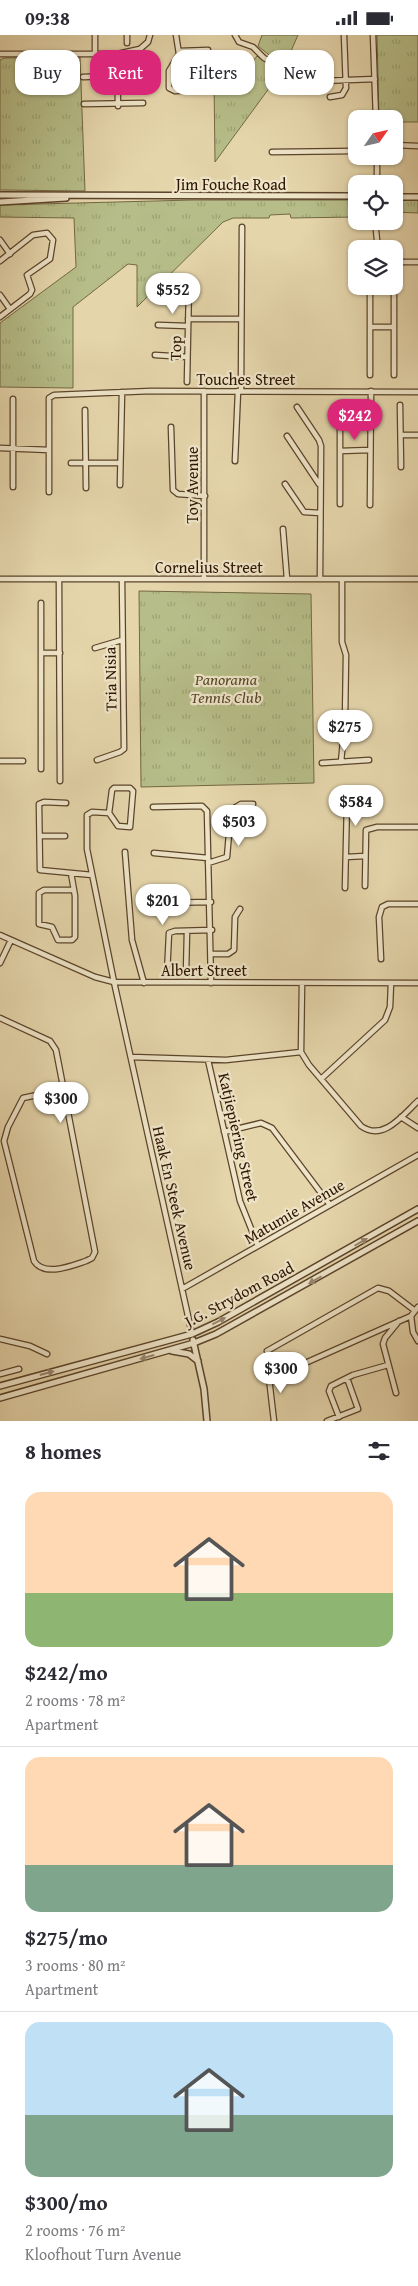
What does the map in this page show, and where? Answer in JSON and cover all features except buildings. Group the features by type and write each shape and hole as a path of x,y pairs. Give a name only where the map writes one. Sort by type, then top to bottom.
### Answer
{"street":[{"path":"95,35 95,50"},
{"path":"127,35 127,43"},
{"path":"135,50 146,44 150,35"},
{"path":"176,35 179,50"},
{"path":"235,35 239,42 253,47 264,58 305,79 375,79"},
{"path":"330,97 342,95 346,88 344,35"},
{"path":"373,35 376,110"},
{"path":"0,54 90,54"},
{"path":"171,68 169,71 169,88 171,89"},
{"path":"83,77 90,77"},
{"path":"118,95 118,105"},
{"path":"84,104 118,105 143,103"},
{"path":"403,145 418,146"},
{"path":"272,152 348,151"},
{"name":"Jim Fouche Road","path":"0,195 348,196"},
{"name":"Jim Fouche Road","path":"0,202 106,196"},
{"path":"403,197 418,197"},
{"path":"235,461 239,391 242,227"},
{"path":"0,261 33,235 47,233 53,240 50,259 27,275 32,290 30,294 0,317"},
{"path":"0,240 10,254"},
{"path":"403,262 418,262"},
{"name":"Top","path":"187,382 188,285"},
{"path":"0,295 10,309"},
{"path":"370,295 370,375"},
{"path":"394,295 394,375"},
{"path":"188,319 240,319"},
{"path":"158,325 188,326"},
{"path":"370,327 394,327"},
{"path":"155,355 187,357"},
{"name":"Touches Street","path":"49,449 49,398 54,395 204,391 418,391"},
{"name":"Toy Avenue","path":"204,391 204,579"},
{"path":"370,505 371,391"},
{"path":"120,485 122,392"},
{"path":"13,399 13,487"},
{"path":"400,405 401,467"},
{"path":"340,406 340,504"},
{"path":"297,407 320,443 320,579"},
{"path":"85,410 86,488"},
{"path":"171,427 173,490 178,494 205,496"},
{"path":"400,435 418,435"},
{"path":"287,436 319,485"},
{"path":"0,448 49,449 49,492"},
{"path":"340,451 370,450"},
{"path":"71,463 120,463"},
{"path":"285,484 304,512 320,513"},
{"path":"283,529 287,579"},
{"name":"Cornelius Street","path":"0,579 418,579"},
{"path":"59,579 60,781"},
{"name":"Tria Nisia","path":"97,760 120,753 124,749 122,579"},
{"path":"341,762 345,720 346,655 342,642 342,579"},
{"path":"41,603 41,769"},
{"path":"96,648 122,640"},
{"path":"41,653 60,653"},
{"path":"322,763 369,760"},
{"path":"0,761 22,761"},
{"path":"113,789 131,789 130,827 118,826 109,813 113,789"},
{"path":"345,888 347,802 368,800"},
{"path":"66,803 44,802 39,804 40,871 92,875"},
{"path":"154,853 199,855 208,858 227,857 231,810 242,804 253,804"},
{"path":"154,807 205,808 208,816 212,930 211,983"},
{"name":"Haak En Steek Avenue","path":"109,813 92,812 86,816 87,844 114,982 199,1362 207,1421"},
{"path":"366,886 367,829 418,827"},
{"path":"40,836 64,837"},
{"path":"125,851 132,940 144,983"},
{"path":"346,857 366,857"},
{"path":"70,873 74,890 74,939 58,940 52,927 39,924 39,893 44,890 74,890"},
{"path":"156,903 211,902"},
{"path":"381,959 379,917 382,907 388,904 418,904"},
{"path":"212,954 234,951 235,917 240,909"},
{"path":"167,974 169,933 212,930"},
{"path":"186,973 187,931"},
{"name":"Albert Street","path":"0,935 94,977 114,982 418,983"},
{"path":"0,963 11,940"},
{"path":"302,983 301,1052 321,1079 362,1126 372,1132 385,1130 418,1101"},
{"path":"321,1079 385,1020 390,1007 391,983"},
{"path":"0,1018 53,1044 65,1089 95,1252 93,1257 82,1263 49,1270 38,1267 34,1261 5,1145 5,1134 23,1098 65,1089"},
{"path":"131,1057 208,1061 301,1052"},
{"name":"Katjiepiering Street","path":"208,1061 242,1207 258,1246"},
{"path":"401,1117 418,1128"},
{"path":"224,1131 261,1123 272,1128 330,1205"},
{"name":"Matumie Avenue","path":"182,1289 418,1155"},
{"name":"J.G. Strydom Road","path":"0,1386 192,1334 218,1322 418,1209"},
{"name":"J.G. Strydom Road","path":"0,1398 194,1343 253,1315 418,1221"},
{"path":"268,1351 378,1288 389,1291 416,1308 410,1316 294,1368"},
{"path":"410,1316 413,1332 418,1341"},
{"path":"396,1393 384,1341 400,1319"},
{"path":"0,1339 30,1346 47,1354"},
{"path":"168,1351 187,1353 199,1362"},
{"path":"339,1417 330,1389 348,1378 388,1365"},
{"path":"0,1374 19,1369"},
{"path":"268,1370 274,1421"},
{"path":"327,1421 358,1408 348,1378"}],"green space":[{"path":"262,35 298,35 291,50 265,50 265,52 258,46"},
{"path":"377,35 418,35 418,122 403,122 403,110 379,110"},
{"path":"257,56 265,61 265,94 215,162 214,95 255,95 255,58"},
{"path":"80,57 85,191 0,190 0,60 15,58 15,95 80,95"},
{"path":"193,200 348,200 348,217 291,218 290,214 270,215 269,218 233,218 223,222 137,307 137,265 128,264 73,307 73,388 0,387 0,323 76,267 74,218 0,217 0,205"},
{"path":"403,200 418,200 418,213 403,212"},
{"name":"Panorama Tennis Club","path":"139,591 311,594 314,783 141,787"}]}
